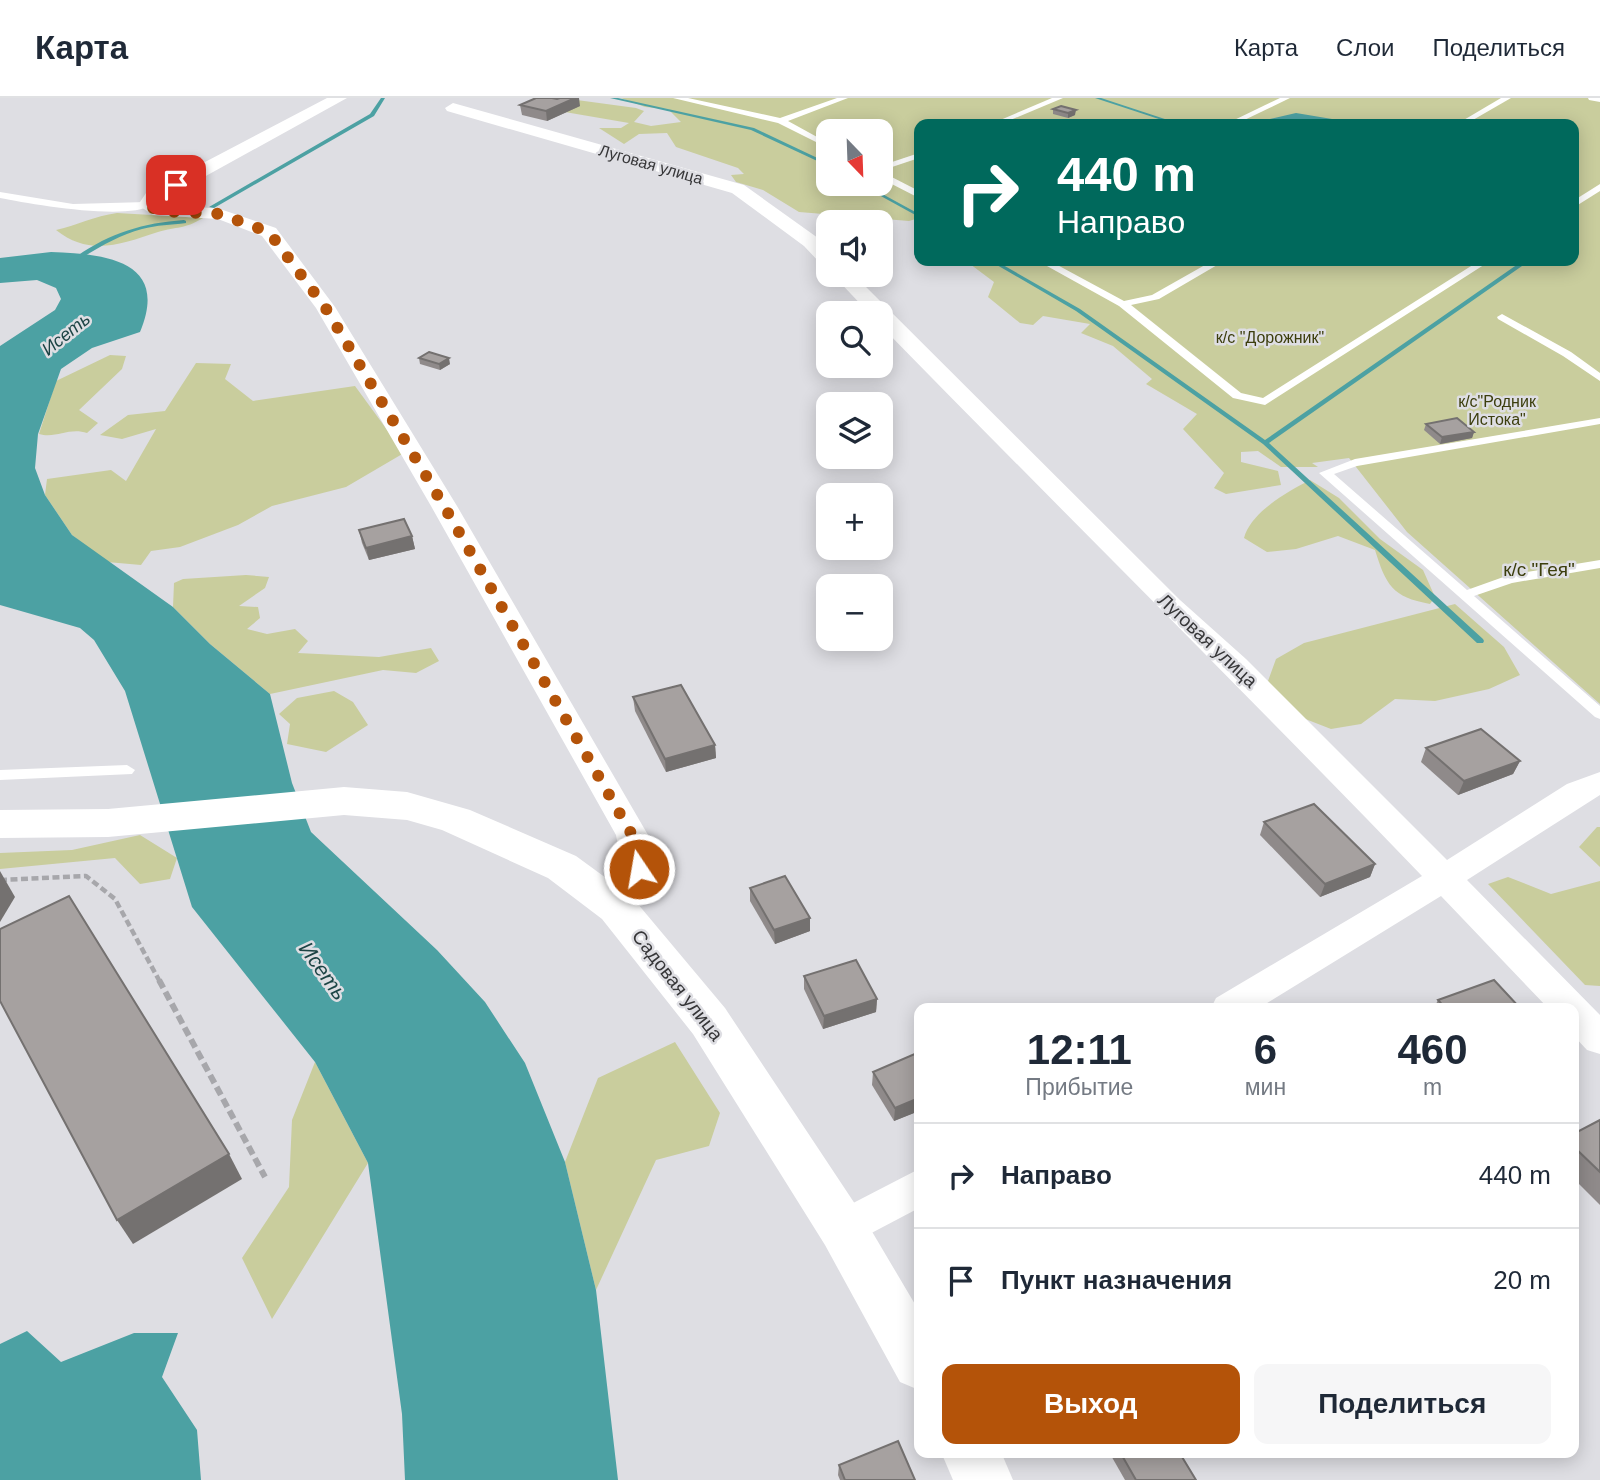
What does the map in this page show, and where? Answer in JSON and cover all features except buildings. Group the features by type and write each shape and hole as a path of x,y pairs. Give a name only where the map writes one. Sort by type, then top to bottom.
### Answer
{"main road":[{"name":"Садовая улица","path":"0,824 108,823 344,801 407,806 456,820 562,867 618,908 709,1021 844,1229 914,1354"},
{"path":"972,1458 984,1480"}],"street":[{"path":"339,98 152,197 153,208 220,214 269,232 325,307 444,506 632,835 639,869 618,908"},
{"name":"Луговая улица","path":"453,108 737,189 816,248"},
{"name":"Луговая улица","path":"855,287 1170,606 1246,675 1566,1003"},
{"path":"1237,1003 1445,878 1578,792 1600,783"},
{"name":"Луговая улица","path":"1579,1016 1600,1038"},
{"path":"844,1229 914,1190"}],"lane":[{"path":"677,98 780,121 816,140"},
{"path":"780,121 844,98"},
{"path":"1007,119 1059,98"},
{"path":"1241,119 1286,98"},
{"path":"1470,119 1507,98"},
{"path":"1592,98 1600,100"},
{"path":"893,166 914,157"},
{"path":"893,180 914,192"},
{"path":"1579,201 1600,187"},
{"path":"0,195 53,208 153,208"},
{"path":"1052,266 1123,304 1237,396 1265,402 1478,266"},
{"path":"1123,304 1154,297 1210,266"},
{"path":"1502,317 1567,354 1600,379"},
{"path":"1600,421 1355,463 1325,473 1600,715"},
{"path":"1465,595 1509,579 1600,564"},
{"path":"0,775 127,770"}],"path":[{"path":"0,880 86,876 115,899 265,1177"}],"green space":[{"path":"562,98 636,108 644,111 634,122 651,126 681,122 668,109 645,107 621,98 1600,98 1600,704 1407,532 1349,458 1312,463 1318,467 1281,467 1258,451 1241,452 1241,462 1278,471 1281,485 1226,494 1214,488 1224,473 1183,429 1197,414 1146,384 1152,379 1113,346 1081,333 1090,324 1043,316 1033,325 1020,323 988,297 994,282 973,266 1579,266 1579,119 914,119 914,220 909,221 893,220 893,210 799,212 763,190 736,182 731,175 744,174 738,168 676,147 667,133 639,134 624,144 599,128 621,128 629,123 559,111"},
{"path":"117,213 203,218 185,226 106,246 81,243 56,230"},
{"path":"110,355 126,356 122,369 79,410 98,423 87,433 74,431 39,434 56,381"},
{"path":"196,363 231,364 225,379 253,401 355,386 404,453 346,487 272,506 238,525 180,547 151,551 141,565 107,562 72,535 45,495 47,479 111,470 126,481 156,429 122,439 100,435 128,415 165,411"},
{"path":"1310,480 1339,498 1380,539 1423,570 1435,597 1430,604 1407,598 1392,588 1375,550 1338,536 1296,549 1267,552 1244,538 1262,511"},
{"path":"246,575 269,577 265,588 239,606 258,607 260,618 247,629 267,634 295,629 308,641 298,653 379,657 431,648 439,661 416,673 383,670 270,694 210,644 173,607 174,583 183,579"},
{"path":"1455,604 1504,647 1520,675 1489,689 1435,701 1395,699 1361,724 1331,729 1290,713 1268,681 1276,659 1304,643"},
{"path":"334,691 353,702 368,725 326,752 287,744 290,724 279,714 297,698"},
{"path":"1600,827 1600,867 1579,847"},
{"path":"140,835 177,858 170,879 140,884 115,858 0,869 0,853 72,850"},
{"path":"1508,877 1551,894 1600,881 1600,986 1585,985 1488,884"},
{"path":"675,1042 720,1113 709,1146 656,1160 596,1290 565,1162 598,1078"},
{"path":"315,1062 368,1163 272,1319 242,1258 289,1187 292,1120"}],"water":[{"path":"1296,113 1332,119 1270,119"},
{"name":"Исеть","path":"51,252 92,255 127,266 139,276 146,289 147,308 140,332 92,348 61,369 38,434 35,468 45,495 72,535 173,607 210,644 270,694 292,783 311,832 437,950 485,1002 525,1063 565,1162 596,1290 618,1480 405,1480 402,1414 368,1163 315,1062 192,907 125,691 94,640 80,628 0,605 0,346 55,310 61,299 56,288 37,280 0,283 0,258"},
{"path":"27,1331 61,1362 134,1333 178,1333 162,1377 197,1430 201,1480 0,1480 0,1344"}],"waterway":[{"path":"212,207 372,115 383,98"},
{"path":"612,98 752,129 816,159"},
{"path":"1097,98 1162,119"},
{"path":"883,196 914,213"},
{"path":"76,259 127,232 152,225 184,222"},
{"path":"1002,266 1078,310 1265,443"},
{"path":"1265,443 1519,266"},
{"path":"1265,443 1480,641"}],"route":[{"path":"176,185 152,197 147,205 159,211 220,214 269,232 325,307 444,506 632,835 639,869"}],"park label":[{"name":"к/с \"Дорожник\"","path":"1270,337"},
{"name":"к/с\"Родник Истока\"","path":"1497,410"},
{"name":"к/с \"Гея\"","path":"1539,569"}]}
